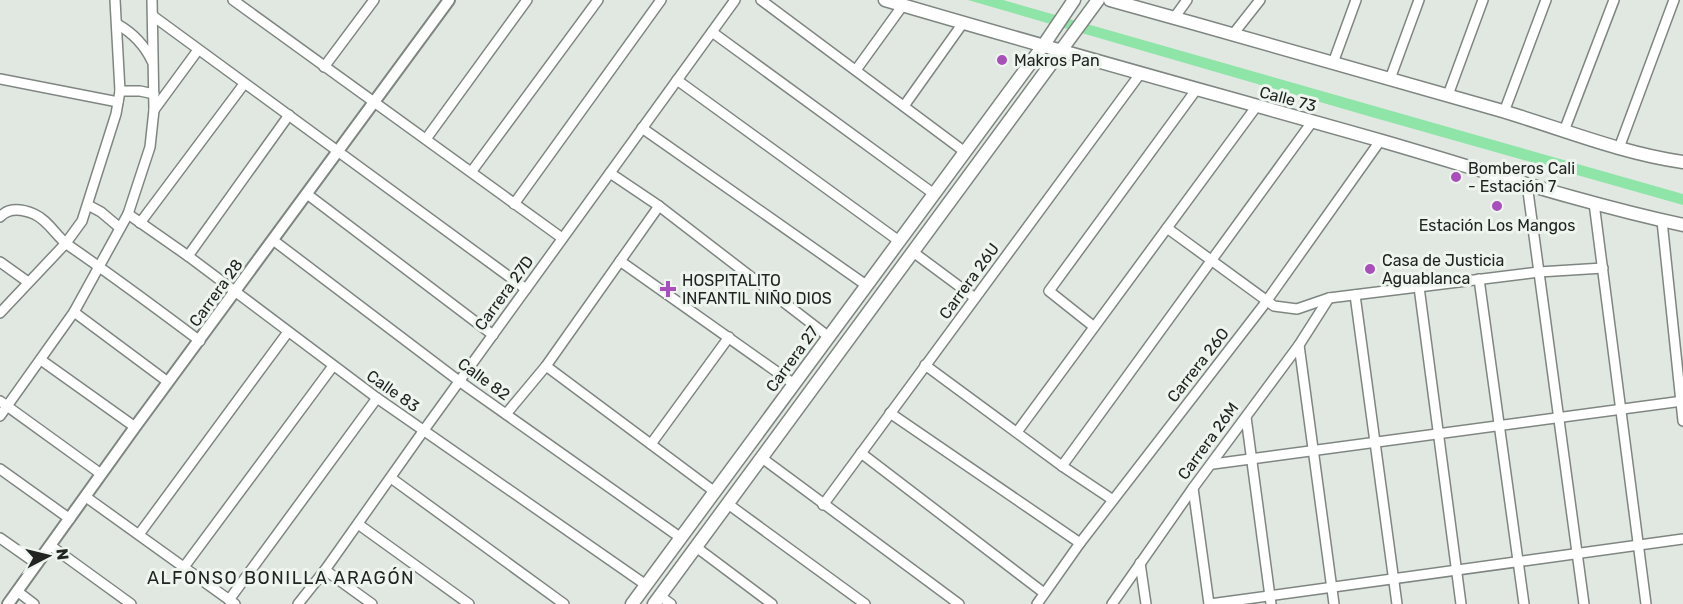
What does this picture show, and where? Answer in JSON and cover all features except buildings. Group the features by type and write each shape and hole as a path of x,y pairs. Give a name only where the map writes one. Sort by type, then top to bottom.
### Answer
{"main road":[{"name":"Calle 73","path":"885,0 1594,203 1683,225"},
{"path":"657,600 1098,0"},
{"path":"1110,0 1448,95 1619,148 1683,162"},
{"path":"1043,46 1071,4"},
{"name":"Carrera 27","path":"632,604 1043,46"}],"street":[{"path":"0,313 66,243 80,225 88,205 116,114 120,91 115,0"},
{"path":"0,416 3,403 41,360 74,312 128,214 150,147 154,110 152,0"},
{"path":"233,0 562,238"},
{"path":"324,67 374,0"},
{"name":"Carrera 28","path":"8,604 135,427 449,0"},
{"path":"426,139 528,0"},
{"path":"472,171 598,0"},
{"path":"514,204 661,0"},
{"name":"Carrera 27D","path":"298,604 325,570 735,0"},
{"path":"761,0 965,152"},
{"path":"1174,18 1187,0"},
{"path":"1234,33 1260,0"},
{"path":"1334,63 1356,0"},
{"path":"1390,79 1419,0"},
{"path":"1448,95 1483,0"},
{"path":"1504,112 1546,0"},
{"path":"1564,131 1614,0"},
{"path":"1619,148 1674,0"},
{"path":"856,70 903,5"},
{"path":"153,16 526,289"},
{"path":"904,106 963,23"},
{"path":"117,24 128,30 138,40 153,63"},
{"path":"712,32 934,194"},
{"path":"154,110 198,50"},
{"name":"Carrera 26U","path":"823,505 1140,74"},
{"path":"0,79 118,102"},
{"path":"677,80 900,241"},
{"path":"140,223 244,84"},
{"path":"120,91 140,90 154,94"},
{"path":"1093,326 1049,291 1196,90"},
{"path":"1017,432 1256,107"},
{"path":"188,256 289,115"},
{"path":"1062,466 1312,122"},
{"path":"642,128 866,285"},
{"name":"Carrera 26O","path":"1036,604 1266,300 1380,141"},
{"path":"610,173 658,206 829,337"},
{"path":"1527,184 1584,604"},
{"path":"307,194 493,335"},
{"path":"1594,203 1646,604"},
{"path":"88,205 101,212 120,228"},
{"path":"506,414 546,366 658,206"},
{"path":"0,217 9,210 33,214 40,218 66,243 200,341"},
{"name":"Calle 83","path":"128,214 236,291 377,398 646,585"},
{"path":"1662,221 1683,421"},
{"path":"1167,228 1274,306 1297,309 1329,298 1355,294 1539,272 1603,268"},
{"name":"Calle 82","path":"273,240 459,381 681,538"},
{"path":"913,252 975,298"},
{"path":"620,261 794,384"},
{"path":"0,262 28,282"},
{"path":"1479,279 1524,604"},
{"path":"1419,287 1461,604"},
{"path":"1355,294 1397,604"},
{"name":"Carrera 26M","path":"1112,604 1193,488 1299,345 1329,298"},
{"path":"74,312 168,382"},
{"path":"140,533 288,332"},
{"path":"651,444 729,337"},
{"path":"1299,345 1334,604"},
{"path":"41,360 135,427"},
{"path":"925,365 1062,466 1113,500"},
{"path":"184,567 333,366"},
{"path":"546,366 715,492"},
{"path":"86,497 140,533 232,602 377,398"},
{"path":"1213,464 1682,401"},
{"path":"3,403 101,474"},
{"path":"890,413 1080,543"},
{"path":"1246,417 1270,600"},
{"path":"861,453 1044,593"},
{"path":"762,458 959,604"},
{"path":"0,469 70,519"},
{"path":"391,478 564,604"},
{"path":"1193,488 1209,604 1270,600 1456,569 1683,539"},
{"path":"728,504 865,604"},
{"path":"358,524 469,604"},
{"path":"0,538 37,564"},
{"path":"51,546 131,604"},
{"path":"696,547 772,604"},
{"path":"1140,563 1146,604"},
{"path":"325,570 372,604"},
{"path":"17,591 34,604"},
{"path":"657,600 671,604"}],"shaded area":[{"path":"968,0 1003,0 1683,194 1683,205 1368,116"}],"place":[{"name":"Makros Pan","path":"1002,60"},
{"name":"Bomberos Cali - Estación 7","path":"1456,177"},
{"name":"Estación Los Mangos","path":"1497,206"},
{"name":"Casa de Justicia Aguablanca","path":"1370,269"},
{"name":"HOSPITALITO INFANTIL NIÑO DIOS","path":"668,289"}],"district":[{"name":"ALFONSO BONILLA ARAGÓN","path":"281,578"}]}
